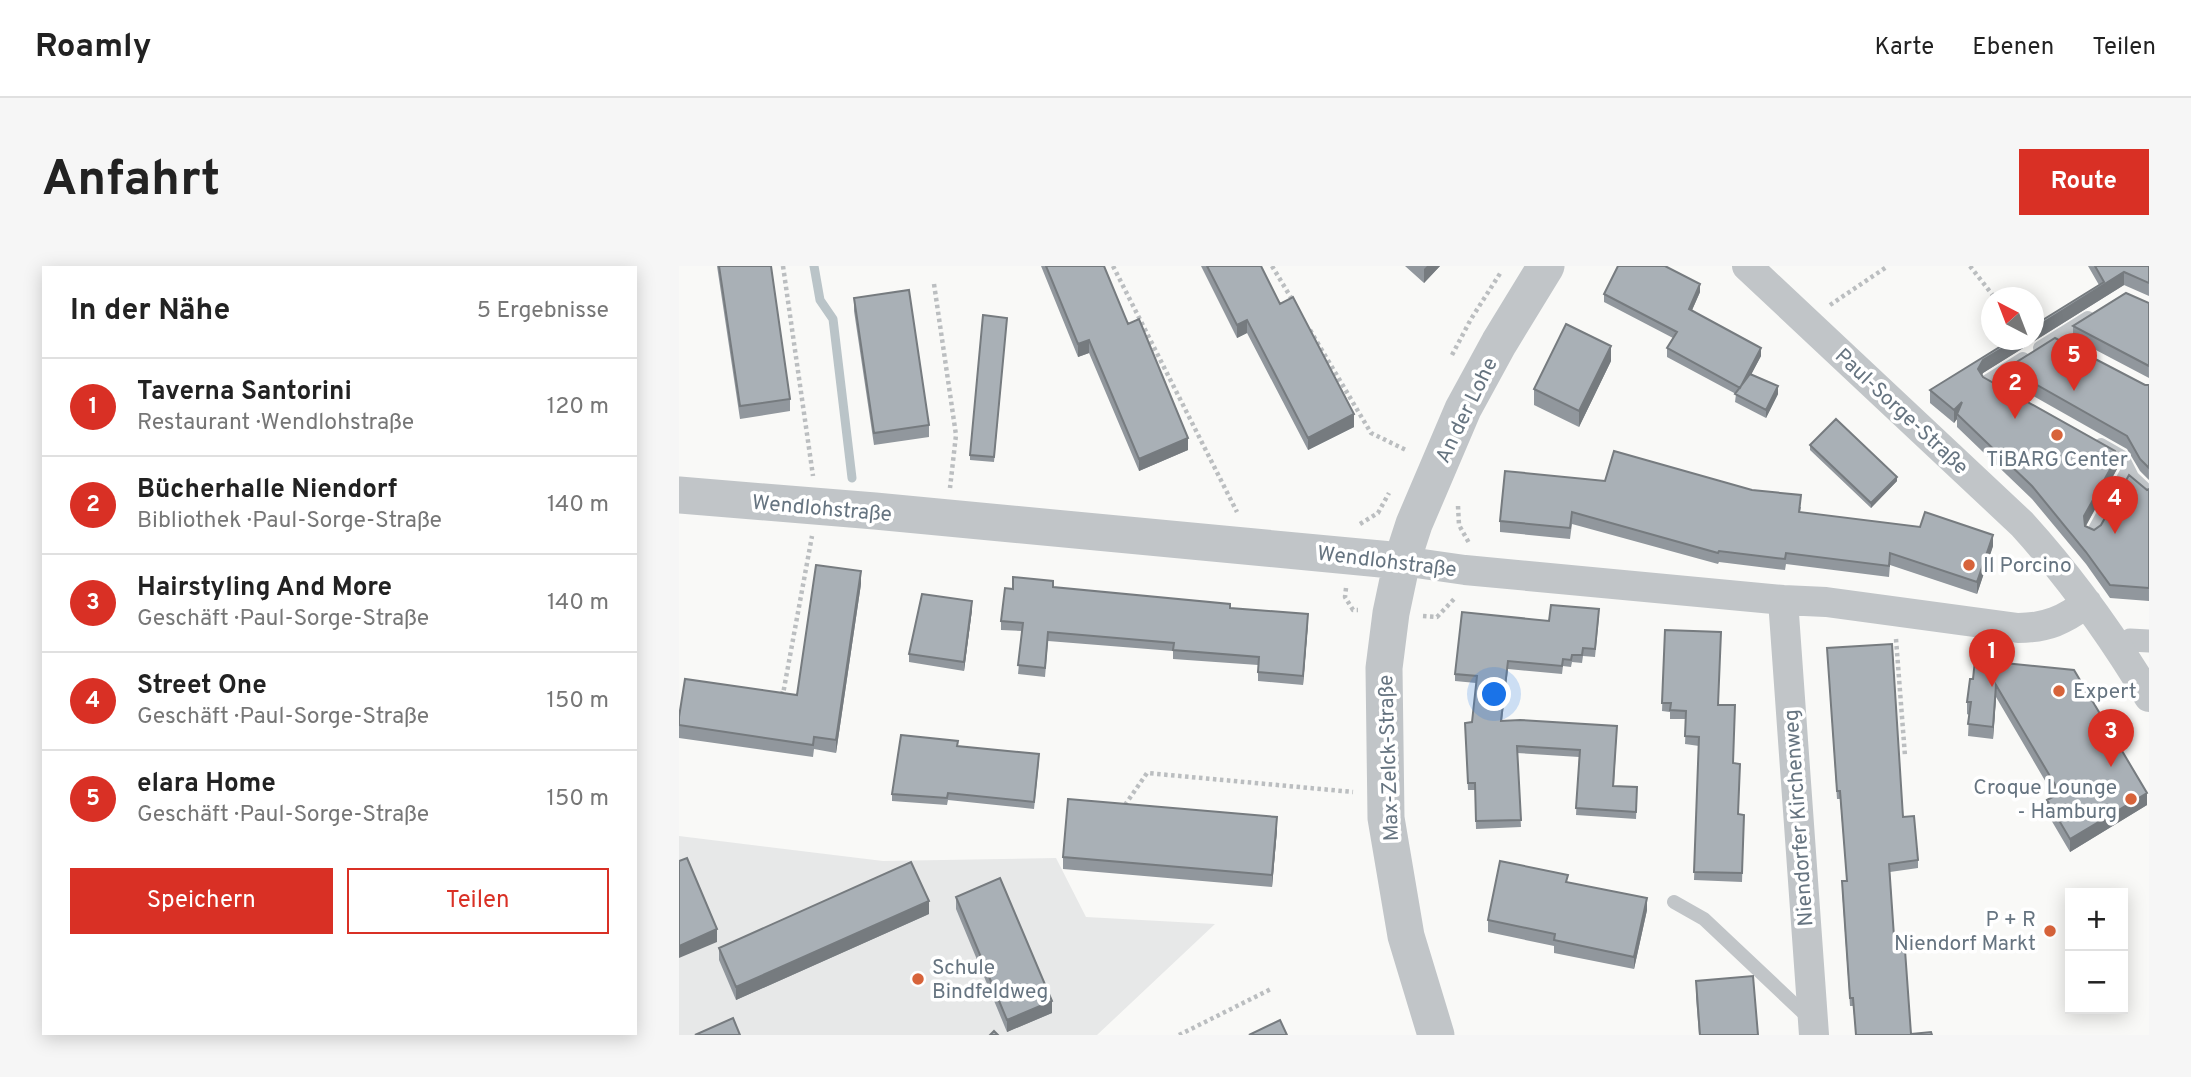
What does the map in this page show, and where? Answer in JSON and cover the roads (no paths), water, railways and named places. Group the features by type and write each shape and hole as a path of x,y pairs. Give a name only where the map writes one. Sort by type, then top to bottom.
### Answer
{"street":[{"name":"An der Lohe","path":"1402,561 1413,524 1463,409 1546,266"},
{"name":"Paul-Sorge-Straße","path":"1747,266 2022,524 2057,562 2119,646 2149,696"},
{"name":"Wendlohstraße","path":"679,495 1826,602 2018,628 2035,628 2056,623 2087,603"},
{"name":"Max-Zelck-Straße","path":"1402,561 1391,613 1384,668 1386,818 1406,936 1436,1035"},
{"name":"Niendorfer Kirchenweg","path":"1783,600 1814,1028"},
{"path":"2119,646 2130,639 2149,641"}],"lane":[{"path":"2010,394 1988,381 2060,342 2105,307"},
{"path":"2088,438 2122,457 2132,477 2149,493"},
{"path":"2093,533 2128,470"},
{"path":"1674,902 1704,919 1814,1028"}],"waterway":[{"path":"814,266 820,300 833,319 852,478"}],"place":[{"name":"elara Home","path":"2074,391"},
{"name":"Bücherhalle Niendorf","path":"2015,419"},
{"name":"TiBARG Center","path":"2057,435"},
{"name":"Street One","path":"2115,534"},
{"name":"Il Porcino","path":"1969,565"},
{"name":"Taverna Santorini","path":"1992,687"},
{"name":"Expert","path":"2059,691"},
{"name":"Hairstyling And More","path":"2111,767"},
{"name":"Croque Lounge - Hamburg","path":"2131,799"},
{"name":"P + R Niendorf Markt","path":"2050,931"},
{"name":"Schule Bindfeldweg","path":"918,979"}]}
